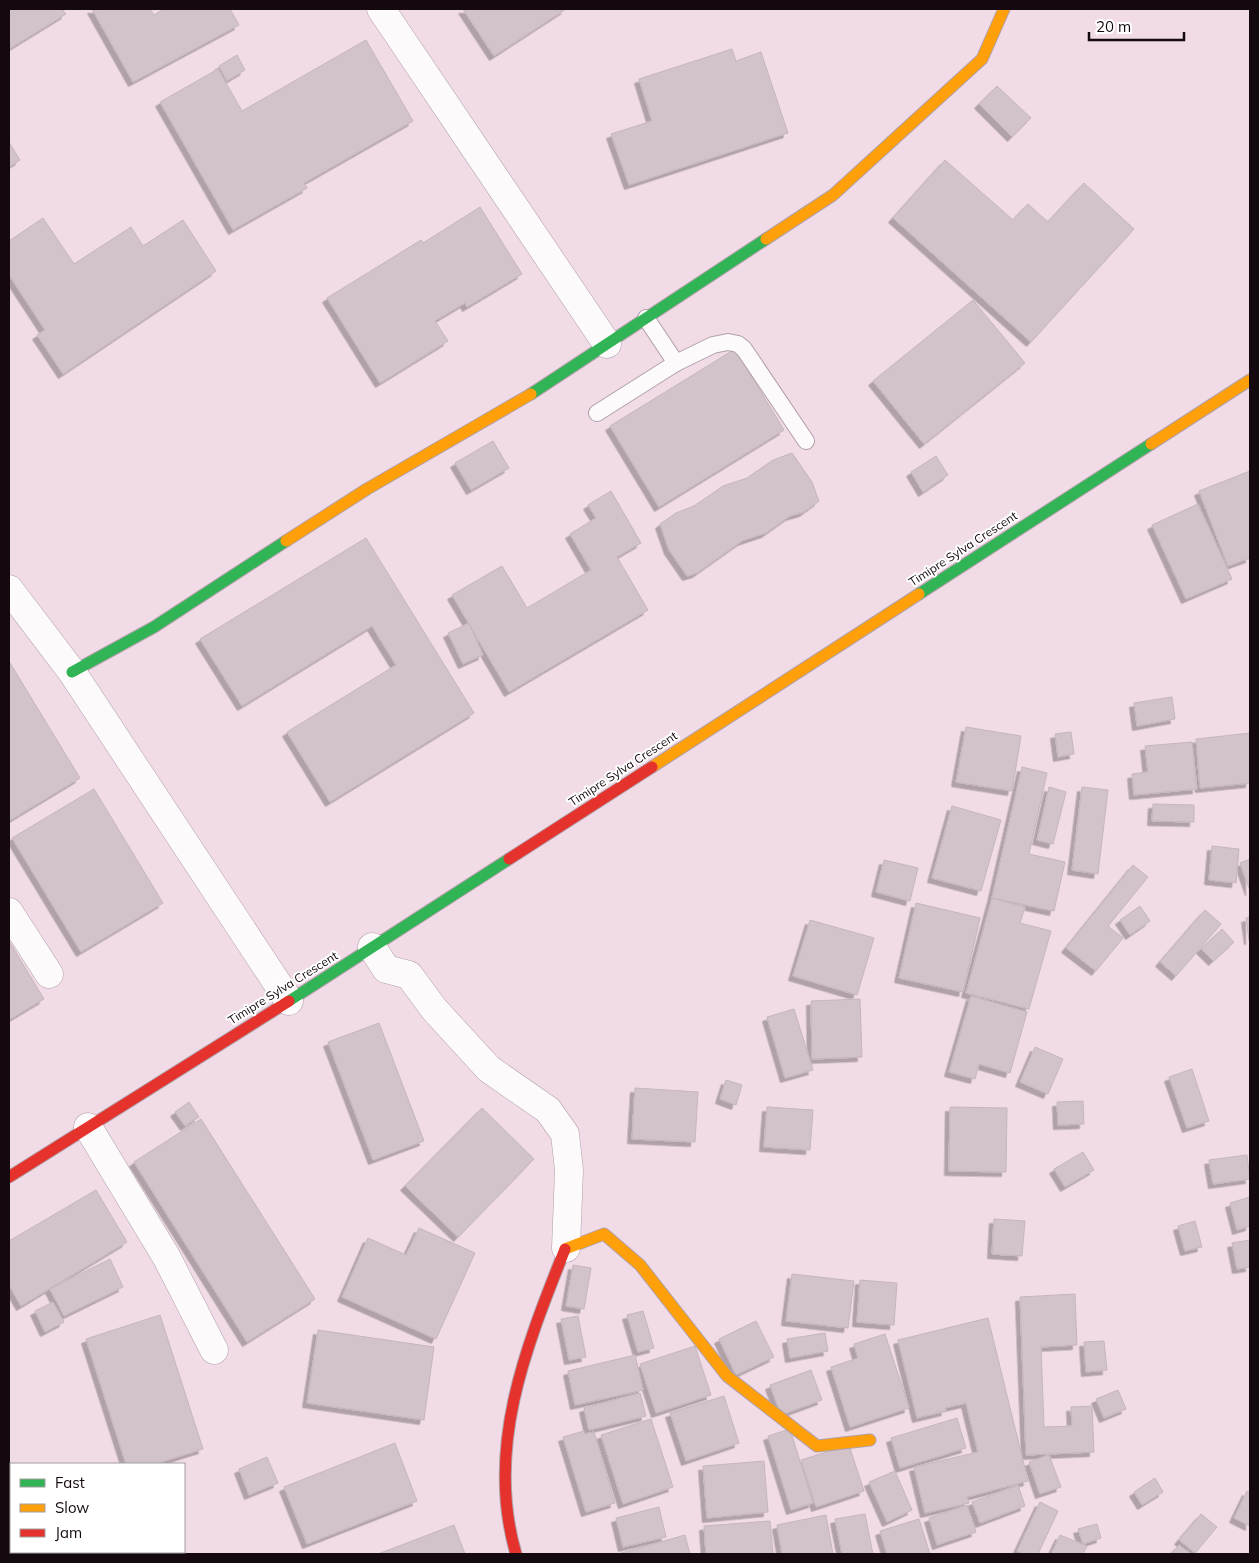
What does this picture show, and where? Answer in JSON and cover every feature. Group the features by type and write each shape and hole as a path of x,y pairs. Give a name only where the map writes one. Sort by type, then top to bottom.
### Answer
{"street":[{"path":"381,9 607,344"},
{"path":"72,672 154,627 367,489 544,386 833,195 982,59 1004,9"},
{"name":"Timipre Sylva Crescent","path":"9,1177 289,1001 1250,380"},
{"path":"9,590 72,672 289,1001"},
{"path":"9,912 49,974"},
{"path":"372,947 386,970 409,975 434,1008 489,1069 548,1110 565,1134 569,1170 566,1248 538,1318 507,1426 504,1473 511,1540 516,1554"},
{"path":"88,1127 167,1258 214,1350"},
{"path":"566,1248 604,1234 640,1265 726,1376 818,1446 870,1440"}],"lane":[{"path":"646,318 676,364"},
{"path":"597,413 676,364 713,345 728,342 738,344 744,349 806,440"}],"building":[{"path":"9,9 62,9 66,14 9,49"},
{"path":"92,9 150,9 154,15 164,9 230,9 239,25 133,82"},
{"path":"463,9 566,9 494,56"},
{"path":"366,40 413,121 304,183 307,188 233,230 160,102 218,69 242,111"},
{"path":"732,49 736,61 761,52 788,133 629,185 611,134 652,121 639,79"},
{"path":"237,55 245,70 227,81 219,66"},
{"path":"997,86 1031,118 1012,137 979,104"},
{"path":"9,142 20,160 9,167"},
{"path":"945,160 1013,220 1028,204 1048,222 1084,183 1134,229 1031,342 893,218"},
{"path":"480,207 522,274 467,307 465,303 435,321 448,341 380,383 327,298 421,240 423,243"},
{"path":"43,218 74,264 131,227 143,246 183,220 216,271 63,374 37,335 45,330 9,275 9,241"},
{"path":"973,300 1025,363 924,444 873,381"},
{"path":"735,349 784,430 659,507 610,426"},
{"path":"493,441 509,468 471,490 455,463"},
{"path":"792,453 812,482 819,501 804,512 790,516 766,533 742,541 697,573 687,576 669,550 660,524 676,513 694,506 723,486 747,478 773,460"},
{"path":"936,456 948,475 923,492 911,472"},
{"path":"1250,471 1250,558 1228,566 1199,491"},
{"path":"611,491 641,543 617,557 648,610 509,692 452,595 502,566 527,608 591,570 570,534 596,518 588,505"},
{"path":"1198,504 1232,579 1186,599 1152,525"},
{"path":"366,538 474,713 330,802 287,732 396,665 372,626 242,706 200,639"},
{"path":"469,623 483,655 463,664 448,633"},
{"path":"9,664 80,778 9,821"},
{"path":"1172,697 1175,719 1137,726 1134,703"},
{"path":"966,727 1021,736 1012,791 956,782"},
{"path":"1071,732 1074,754 1058,757 1055,734"},
{"path":"1250,733 1250,783 1200,788 1196,739"},
{"path":"1192,742 1197,789 1134,795 1132,774 1148,772 1145,746"},
{"path":"1022,767 1047,773 1029,854 1065,862 1054,911 992,898"},
{"path":"1049,787 1066,792 1053,844 1037,840"},
{"path":"1082,787 1108,790 1098,874 1072,870"},
{"path":"94,789 163,903 81,952 12,838"},
{"path":"1153,804 1194,805 1194,822 1152,821"},
{"path":"952,806 1001,820 981,891 932,878"},
{"path":"1212,846 1239,849 1236,883 1209,880"},
{"path":"1250,859 1250,891 1240,863"},
{"path":"884,860 918,868 910,901 876,892"},
{"path":"1133,865 1148,877 1108,926 1123,938 1096,971 1066,948"},
{"path":"992,898 1025,907 1020,923 1051,931 1029,1009 966,993"},
{"path":"916,903 980,918 963,992 899,978"},
{"path":"1140,906 1150,921 1130,935 1120,920"},
{"path":"1205,910 1221,924 1176,976 1160,962"},
{"path":"1250,917 1250,940 1249,940 1246,918"},
{"path":"810,920 874,938 857,995 793,976"},
{"path":"1222,929 1234,942 1213,961 1201,949"},
{"path":"9,941 44,999 9,1020"},
{"path":"971,996 1027,1012 1010,1073 979,1064 975,1079 949,1072"},
{"path":"860,999 862,1057 812,1059 811,1001"},
{"path":"794,1009 813,1070 785,1078 767,1017"},
{"path":"379,1023 424,1141 373,1160 328,1042"},
{"path":"1035,1047 1063,1059 1048,1094 1020,1082"},
{"path":"1192,1069 1209,1121 1187,1128 1169,1077"},
{"path":"726,1080 742,1085 736,1105 720,1099"},
{"path":"635,1088 698,1092 695,1142 632,1139"},
{"path":"1083,1101 1084,1124 1058,1125 1057,1102"},
{"path":"189,1102 199,1117 185,1126 175,1112"},
{"path":"767,1107 813,1110 810,1150 764,1147"},
{"path":"950,1107 1007,1108 1006,1172 949,1171"},
{"path":"482,1108 534,1159 458,1237 405,1186"},
{"path":"201,1119 315,1299 247,1342 134,1162"},
{"path":"1083,1152 1094,1170 1065,1187 1054,1169"},
{"path":"1247,1155 1250,1179 1213,1184 1209,1160"},
{"path":"96,1190 127,1242 21,1306 9,1285 9,1241"},
{"path":"1250,1197 1250,1226 1237,1230 1230,1203"},
{"path":"994,1219 1025,1221 1022,1256 992,1254"},
{"path":"1195,1221 1202,1247 1185,1251 1178,1226"},
{"path":"419,1228 475,1253 436,1339 342,1297 368,1238 406,1255"},
{"path":"1250,1240 1250,1267 1237,1269 1232,1243"},
{"path":"110,1259 123,1287 64,1316 50,1289"},
{"path":"573,1265 591,1268 584,1309 566,1306"},
{"path":"792,1274 854,1281 848,1328 786,1321"},
{"path":"860,1280 897,1283 894,1325 857,1322"},
{"path":"1075,1294 1077,1345 1041,1347 1044,1427 1072,1426 1071,1407 1092,1406 1094,1452 1026,1455 1020,1297"},
{"path":"53,1302 64,1322 45,1332 35,1311"},
{"path":"643,1311 654,1348 638,1352 627,1315"},
{"path":"160,1315 203,1449 158,1463 126,1463 86,1339"},
{"path":"578,1316 586,1357 569,1360 561,1319"},
{"path":"988,1318 1028,1481 967,1497 969,1503 925,1513 914,1467 978,1452 966,1403 945,1408 946,1411 917,1418 898,1340"},
{"path":"756,1321 774,1357 736,1375 719,1339"},
{"path":"318,1330 434,1347 424,1420 307,1403"},
{"path":"825,1333 828,1351 790,1358 787,1339"},
{"path":"885,1334 909,1408 850,1427 831,1367 858,1358 854,1344"},
{"path":"1104,1341 1107,1370 1086,1372 1084,1342"},
{"path":"695,1346 711,1395 656,1413 640,1364"},
{"path":"635,1355 643,1390 575,1405 568,1371"},
{"path":"811,1370 822,1400 781,1415 770,1385"},
{"path":"1118,1390 1126,1409 1104,1418 1096,1399"},
{"path":"640,1393 646,1416 589,1430 584,1408"},
{"path":"724,1396 739,1443 686,1461 670,1413"},
{"path":"957,1418 966,1448 900,1468 891,1438"},
{"path":"651,1419 673,1487 623,1504 601,1435"},
{"path":"790,1429 813,1503 791,1510 768,1436"},
{"path":"584,1431 585,1434 594,1432 615,1503 586,1512 563,1437"},
{"path":"395,1443 417,1501 307,1544 284,1487"},
{"path":"849,1445 864,1491 816,1507 801,1460"},
{"path":"1049,1455 1061,1487 1040,1494 1029,1462"},
{"path":"267,1457 278,1483 249,1495 239,1469"},
{"path":"764,1461 768,1512 707,1518 703,1466"},
{"path":"895,1471 912,1510 887,1522 869,1482"},
{"path":"1155,1478 1163,1492 1142,1505 1134,1492"},
{"path":"1018,1485 1025,1506 980,1523 972,1502"},
{"path":"1247,1491 1250,1493 1250,1526 1234,1518"},
{"path":"1040,1502 1058,1511 1038,1554 1024,1554 1017,1551"},
{"path":"967,1505 976,1532 937,1545 929,1518"},
{"path":"659,1507 666,1537 623,1547 616,1518"},
{"path":"865,1514 873,1554 842,1554 835,1519"},
{"path":"1201,1514 1217,1527 1195,1553 1179,1540"},
{"path":"826,1515 833,1554 782,1554 777,1525"},
{"path":"919,1519 930,1554 887,1554 880,1531"},
{"path":"770,1521 773,1554 706,1554 704,1526"},
{"path":"1097,1524 1101,1538 1083,1544 1078,1529"},
{"path":"454,1525 465,1554 378,1554"},
{"path":"685,1535 690,1554 618,1554"},
{"path":"1060,1535 1087,1546 1083,1554 1051,1554"},
{"path":"1179,1545 1191,1554 1171,1554"}],"traffic: fast":[{"path":"531,394 766,239"},
{"path":"919,594 1151,444"},
{"path":"72,672 154,627 286,541"},
{"path":"289,1001 509,859"}],"traffic: slow":[{"path":"766,239 833,195 982,59 1004,9"},
{"path":"1151,444 1250,380"},
{"path":"286,541 367,489 531,394"},
{"path":"652,767 919,594"},
{"path":"565,1249 604,1234 640,1265 727,1376 817,1446 870,1440"}],"traffic: jam":[{"path":"509,859 652,767"},
{"path":"9,1177 289,1001"},
{"path":"516,1554 508,1514 505,1475 514,1399 524,1361 565,1249"}]}
